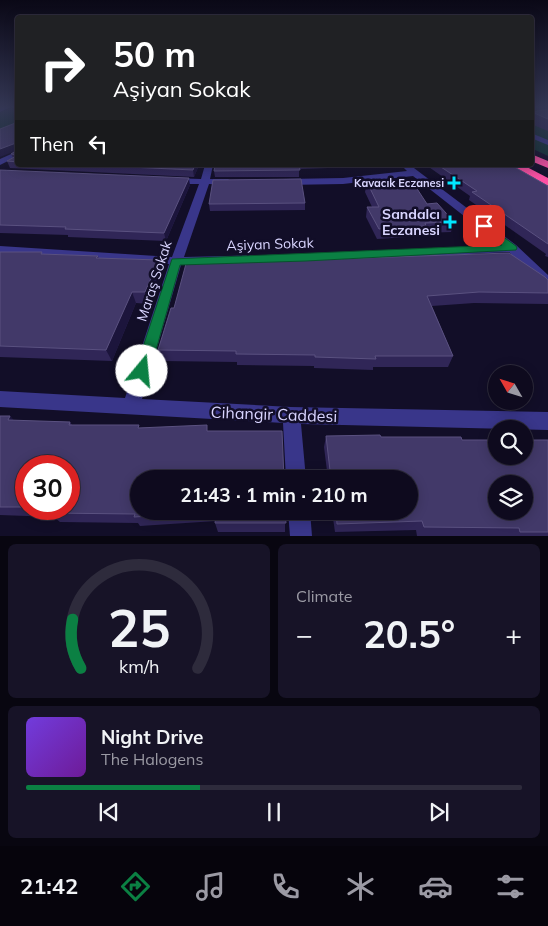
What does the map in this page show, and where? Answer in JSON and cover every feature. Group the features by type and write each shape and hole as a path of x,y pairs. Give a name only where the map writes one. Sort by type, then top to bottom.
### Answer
{"highway":[{"path":"534,159 548,166"},
{"path":"518,167 548,183"}],"street":[{"path":"534,137 548,144"},
{"path":"0,162 15,154"},
{"name":"Maraş Sokak","path":"131,407 176,262 205,182 209,167"},
{"path":"408,167 512,248 548,282"},
{"path":"273,182 343,181 415,173"},
{"path":"166,181 234,182"},
{"name":"Aşiyan Sokak","path":"0,250 103,255 176,262 512,248"},
{"name":"Cihangir Caddesi","path":"0,399 291,415 548,421"},
{"path":"291,415 295,470"},
{"path":"300,520 301,536"}],"green space":[{"path":"534,131 548,131 548,156 534,149"}],"building":[{"path":"0,131 15,131 15,143 0,149"},
{"path":"15,157 15,162 7,161"},
{"path":"130,167 194,167 193,170"},
{"path":"215,167 299,167 300,170 214,171"},
{"path":"441,167 515,167 548,186 548,244 472,192 477,191"},
{"path":"0,170 189,178 164,233 65,229 66,227 0,225"},
{"path":"301,179 305,203 209,204 213,180"},
{"path":"412,181 427,204 437,203 454,222 425,223 426,226 379,229 367,207 379,207 367,182"},
{"path":"0,252 42,252 41,254 98,256 96,258 159,260 145,292 132,292 106,350 0,346"},
{"path":"509,253 548,280 548,293 479,292 427,296 453,356 375,356 376,359 315,357 315,355 236,354 236,351 158,350 171,308 174,308 187,260 244,260 243,262"},
{"path":"0,416 10,416 8,420 70,422 69,425 139,425 138,428 207,425 207,431 282,431 284,470 130,470 130,514 80,513 80,455 15,455 15,507 0,507"},
{"path":"326,436 461,437 462,440 488,440 488,465 533,465 533,440 548,440 548,532 520,532 519,528 424,527 422,521 337,524 337,520 418,520 418,470 330,470"},
{"path":"215,520 286,520 286,523 215,523"}],"place":[{"name":"Kavacık Eczanesi","path":"454,183"},
{"name":"Sandalcı Eczanesi","path":"450,222"}],"route":[{"path":"142,371 176,262 512,248 484,226"}]}
